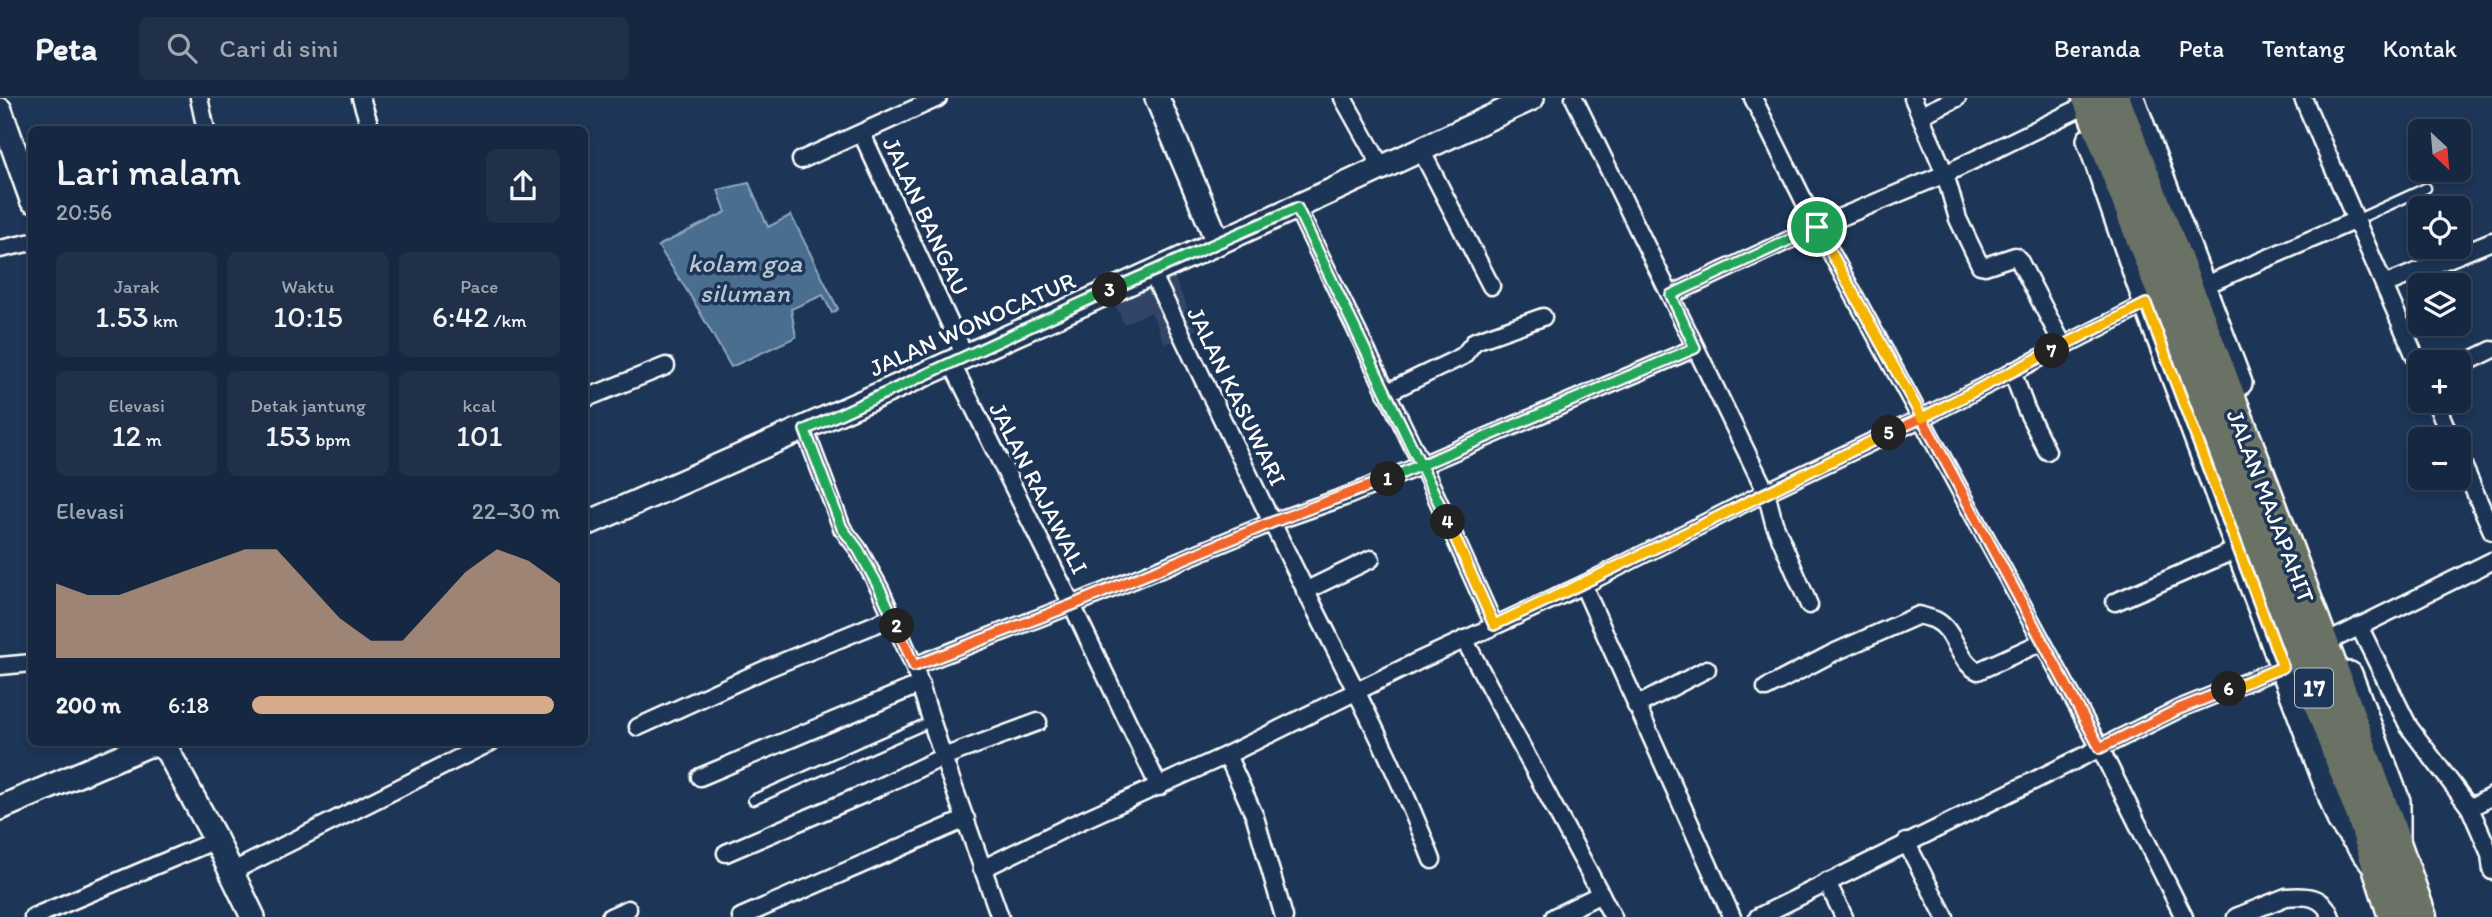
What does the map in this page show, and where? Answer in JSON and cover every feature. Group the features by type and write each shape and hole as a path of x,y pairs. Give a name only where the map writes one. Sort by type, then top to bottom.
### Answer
{"highway":[{"name":"JALAN MAJAPAHIT","path":"2114,98 2269,498 2421,917"},
{"name":"JALAN MAJAPAHIT","path":"2080,102 2147,286 2347,775 2393,917"}],"street":[{"path":"199,98 205,126"},
{"path":"361,98 370,126"},
{"name":"JALAN BANGAU","path":"802,160 938,98"},
{"path":"1157,98 1218,242"},
{"path":"1343,98 1382,169"},
{"name":"JALAN WONOCATUR","path":"588,523 805,430 1151,271 1297,208 1532,98"},
{"path":"1574,98 1766,492 1773,523 1809,605"},
{"path":"1752,98 1817,227 2100,748 2184,917"},
{"path":"1913,98 1945,174 1958,219 1980,265 2015,257 2019,260 2063,345"},
{"path":"1921,115 1957,98"},
{"path":"2132,98 2398,802 2397,846"},
{"path":"2302,98 2412,350"},
{"path":"1671,295 1817,227 1945,174 2080,102"},
{"path":"0,110 28,189"},
{"name":"JALAN BANGAU","path":"862,134 958,359"},
{"path":"1421,150 1491,286"},
{"path":"1297,208 1422,465 1494,625"},
{"path":"2203,286 2356,220"},
{"path":"2384,285 2492,241"},
{"path":"0,249 28,243"},
{"name":"JALAN KASUWARI","path":"1151,271 1305,590 1398,773 1432,860"},
{"path":"982,869 1227,755 1922,418 2063,345 2147,286 2238,549 2340,822 2377,869"},
{"path":"1386,393 1463,356 1475,341 1543,317"},
{"path":"914,666 1072,605 1273,522 1347,496 1695,348"},
{"path":"2471,360 2492,350"},
{"name":"JALAN RAJAWALI","path":"958,359 1159,787"},
{"path":"588,397 666,366"},
{"path":"2012,372 2026,409 2047,451"},
{"path":"805,430 842,528 858,549 893,617 914,666 1000,917"},
{"path":"2471,477 2487,506 2492,531"},
{"path":"2115,602 2238,549"},
{"path":"1305,590 1371,559"},
{"path":"2336,638 2492,561"},
{"path":"1583,584 1732,917"},
{"path":"1766,688 1832,653 1919,615 1937,620 1967,663 1978,671 2042,642"},
{"path":"638,727 768,668 893,617"},
{"path":"2359,626 2409,727 2470,808 2490,855 2492,871"},
{"path":"1464,639 1613,917"},
{"path":"0,666 28,663"},
{"path":"1758,917 2179,709 2283,667"},
{"path":"1636,706 1707,669"},
{"path":"700,777 921,684"},
{"path":"726,853 872,791 943,757 1038,722"},
{"path":"0,808 146,746"},
{"path":"163,746 216,840 253,917"},
{"path":"232,872 483,746"},
{"path":"1227,755 1255,817 1284,917"},
{"path":"2470,808 2492,796"},
{"path":"741,917 966,819"},
{"path":"33,917 216,840"},
{"path":"1906,842 1945,917"},
{"path":"1827,882 1844,917"},
{"path":"1554,917 1601,894"},
{"path":"2236,917 2294,896 2323,901 2328,906 2331,917"},
{"path":"610,917 628,909"}],"lane":[{"path":"2356,220 2426,188"},
{"path":"753,800 932,721"}],"shaded area":[{"path":"1187,261 1191,268 1174,277 1197,329 1165,344 1151,312 1124,324 1111,295"}],"water":[{"name":"kolam goa siluman","path":"749,183 768,227 791,215 838,309 832,313 823,295 791,309 796,337 731,367 658,246 726,212 718,190"}],"route":[{"path":"1817,227 1671,295 1695,348 1422,465 1347,496 1273,522 1072,605 914,666 880,589 858,549 842,528 805,430 1151,271 1297,208 1422,465 1494,625 1922,418 2100,748 2179,709 2283,667 2146,304 1922,418 1817,227"}]}
